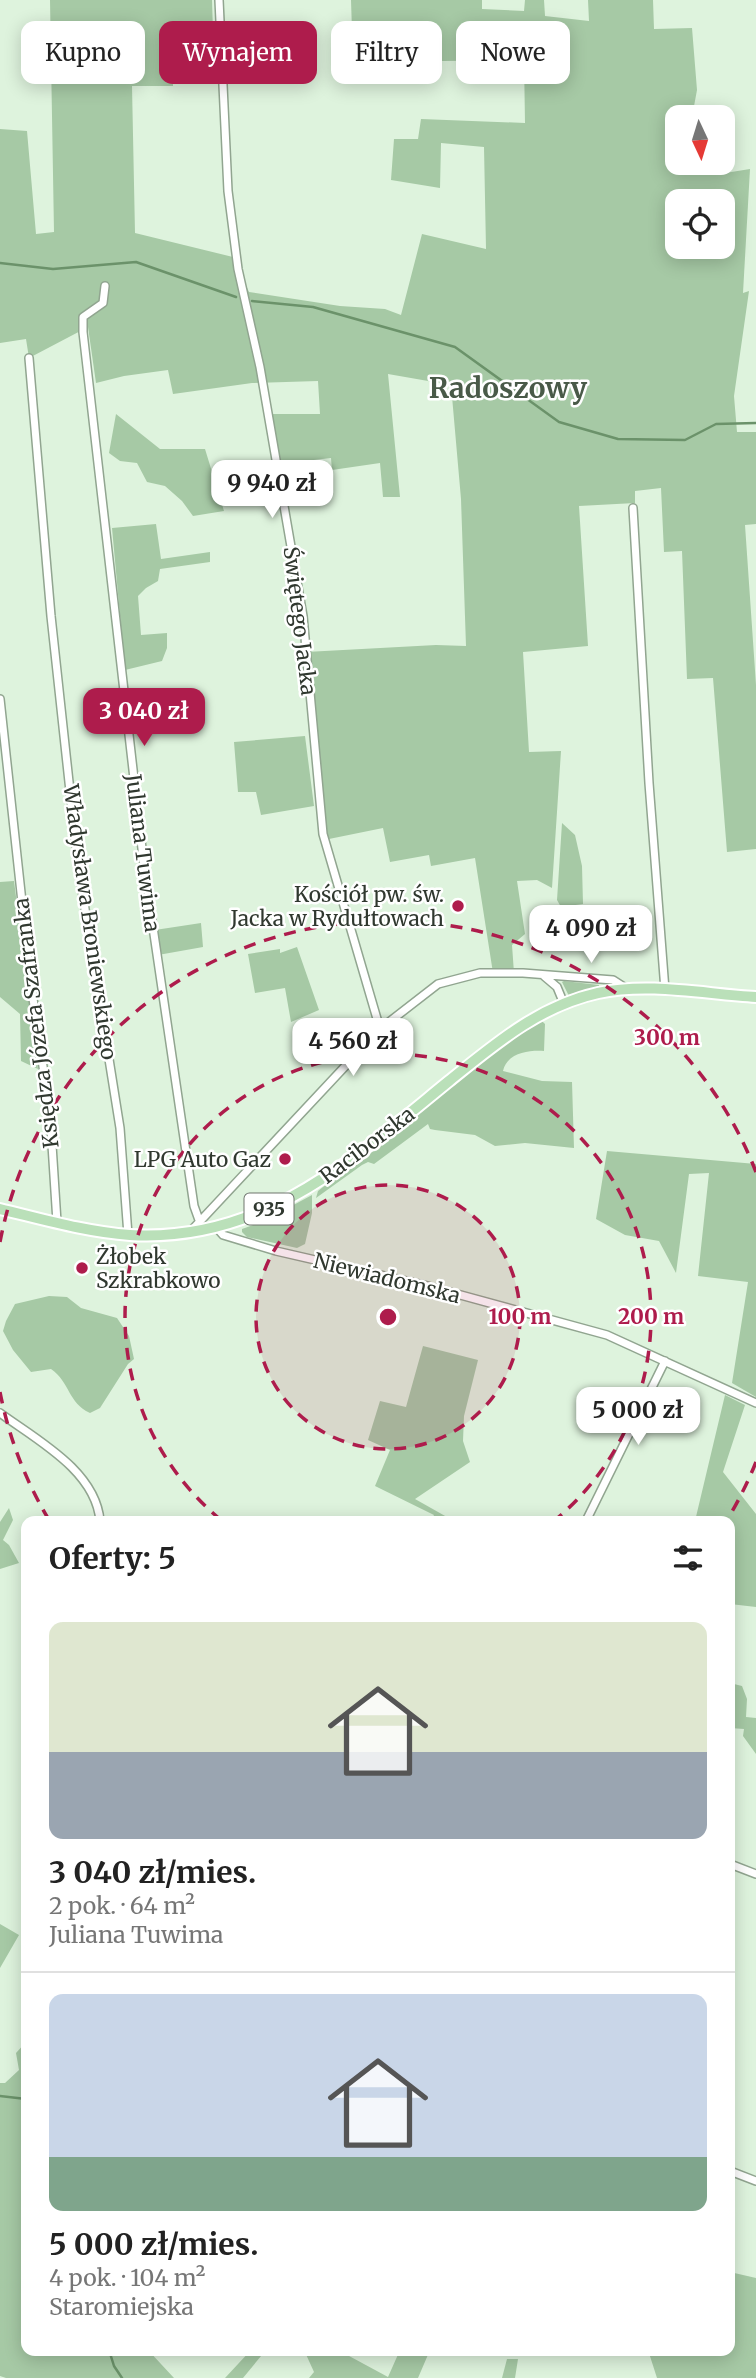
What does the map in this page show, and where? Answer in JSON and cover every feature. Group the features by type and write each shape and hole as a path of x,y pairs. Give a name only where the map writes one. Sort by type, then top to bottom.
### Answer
{"main road":[{"name":"Raciborska","path":"0,1209 128,1235 189,1232 216,1227 258,1214 299,1194 356,1157 505,1036 533,1017 597,993 627,989 665,989 756,997"}],"street":[{"name":"Świętego Jacka","path":"219,0 228,191 238,269 260,367 303,616 323,834 380,1029"},
{"name":"Juliana Tuwima","path":"105,286 103,303 83,317 83,332 144,866 194,1206 199,1220"},
{"name":"Władysława Broniewskiego","path":"29,358 51,616 77,851 120,1128 128,1235"},
{"path":"633,508 651,811 665,989"},
{"name":"Księdza Józefa Szafranka","path":"0,699 30,972 50,1114 57,1222"},
{"name":"Raciborska","path":"189,1232 239,1182 307,1105 380,1029 438,984 480,973 523,973 613,980 627,989"},
{"path":"544,975 553,982 564,1004"},
{"name":"Niewiadomska","path":"216,1227 223,1235 253,1244 607,1335 756,1403"},
{"path":"588,1516 665,1361"},
{"path":"0,1413 78,1472 94,1494 99,1516"},
{"path":"735,1866 756,1874"},
{"path":"735,2173 756,2181"}],"green space":[{"path":"50,0 212,0 213,21 159,21 159,84 173,86 132,86 135,233 237,258 238,269 249,292 340,306 385,309 401,315 422,234 486,249 484,147 441,143 440,188 391,180 394,139 418,139 421,119 525,123 524,84 570,84 570,21 456,21 456,61 442,61 442,21 352,21 351,0 482,0 482,9 524,11 525,0 544,0 545,16 589,21 588,0 653,0 654,29 692,28 697,90 694,105 665,105 665,175 735,175 735,171 750,169 743,293 749,291 734,396 737,432 756,432 756,524 745,525 756,685 756,849 727,852 713,678 687,679 682,551 664,552 661,488 635,491 635,503 579,506 588,646 523,652 529,752 561,751 552,888 537,880 517,881 525,934 512,945 514,973 493,973 475,858 431,866 429,855 390,862 383,828 324,840 306,652 436,645 466,646 461,499 451,385 388,374 400,497 383,497 380,463 332,470 331,458 305,461 307,470 282,473 268,414 320,414 318,381 252,383 173,394 168,370 96,383 88,327 29,358 26,339 0,343 0,129 27,131 36,234 54,232 51,84 145,84 145,21 50,21"},
{"path":"116,414 160,449 205,449 224,511 193,516 182,501 165,486 147,482 137,463 120,461 109,453"},
{"path":"156,524 161,559 210,552 210,562 160,569 158,581 138,596 141,635 167,633 167,648 162,661 125,670 112,528"},
{"path":"305,736 314,806 261,815 256,792 238,792 234,742"},
{"path":"562,823 575,835 582,866 583,904 561,907 557,900"},
{"path":"14,881 38,1069 21,1061 20,1014 0,997 0,882"},
{"path":"201,923 203,947 158,955 155,930"},
{"path":"297,947 319,1010 291,1022 285,988 255,993 248,954 280,949 280,953"},
{"path":"562,982 599,986 569,996"},
{"path":"542,1021 545,1024 544,1051 525,1052 514,1056 503,1071 542,1081 572,1082 574,1148 525,1143 495,1146 475,1135 430,1129 428,1124 374,1164 368,1162 362,1165 316,1198 318,1191 494,1050"},
{"path":"607,1151 756,1164 756,1397 732,1383 748,1282 698,1276 709,1173 689,1174 676,1273 659,1241 625,1235 596,1219"},
{"path":"312,1195 312,1213 305,1244 297,1248 247,1237 242,1232 242,1229 262,1222"},
{"path":"49,1296 67,1297 81,1308 117,1318 129,1336 134,1359 100,1408 90,1413 77,1404 62,1380 51,1369 31,1372 13,1350 3,1331 15,1304"},
{"path":"423,1346 478,1360 464,1416 463,1441 470,1462 415,1499 445,1516 434,1516 375,1486 390,1450 368,1440 380,1401 406,1407"},
{"path":"725,1395 745,1405 723,1472 756,1514 756,1607 735,1605 735,1516 696,1516"},
{"path":"9,1508 13,1520 3,1540 19,1563 0,1569 0,1522"},
{"path":"735,1684 742,1686 747,1699 746,1717 756,1718 756,1754 743,1736 744,1729 735,1728"},
{"path":"0,1924 19,1935 0,1968"},
{"path":"21,2048 21,2356 154,2356 174,2378 0,2376 0,2083 5,2083 19,2070 16,2053"},
{"path":"735,2273 756,2278 756,2378 657,2378 650,2356 735,2356"},
{"path":"245,2356 261,2356 243,2378 225,2378"},
{"path":"307,2356 349,2356 388,2377 397,2356 427,2356 418,2378 309,2378 314,2372"},
{"path":"507,2359 518,2359 515,2378 502,2378"}],"waterway":[{"path":"0,263 53,269 136,262 236,297"},
{"path":"252,301 313,307 455,347 559,422 618,439 685,440 716,424 756,423"},
{"path":"0,2096 21,2098"},
{"path":"111,2356 122,2378"}],"place":[{"name":"Kościół pw. św. Jacka w Rydułtowach","path":"458,906"},
{"name":"LPG Auto Gaz","path":"285,1159"},
{"name":"Żłobek Szkrabkowo","path":"82,1268"}],"district":[{"name":"Radoszowy","path":"508,388"}]}
